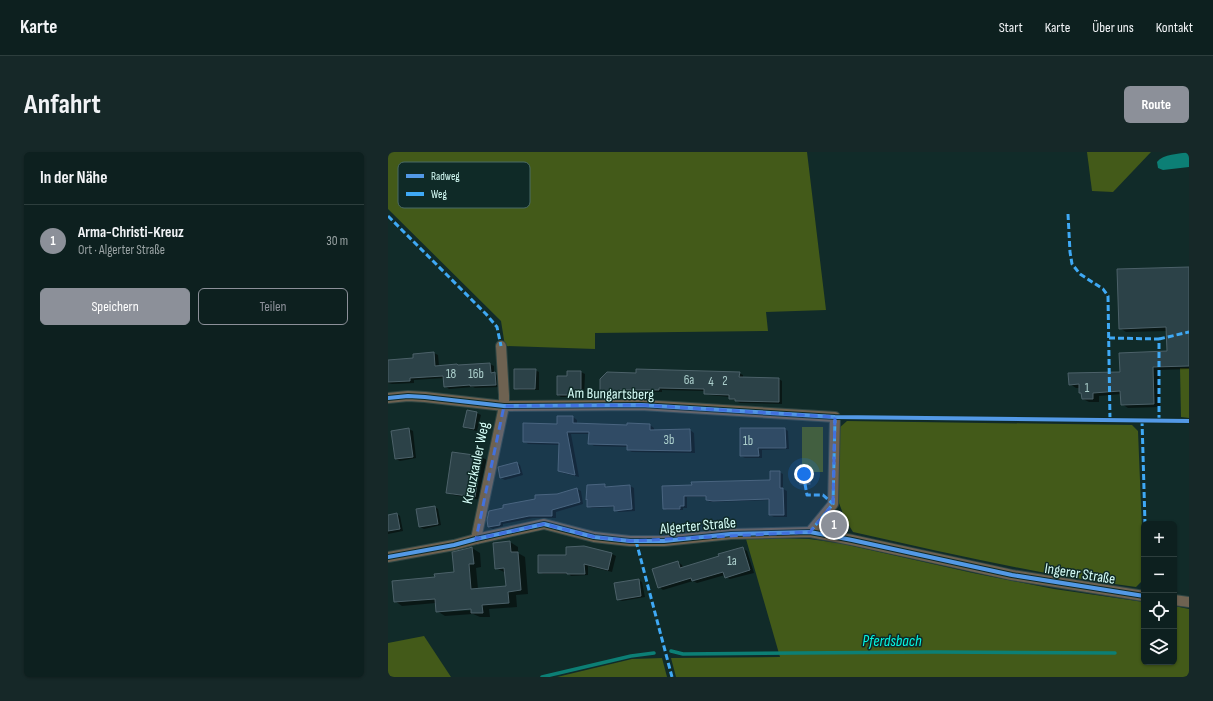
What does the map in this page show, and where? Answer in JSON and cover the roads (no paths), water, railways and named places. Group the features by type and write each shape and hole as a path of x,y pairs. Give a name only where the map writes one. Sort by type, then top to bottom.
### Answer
{"street":[{"name":"Kreuzkauler Weg","path":"476,539 504,406 501,346"},
{"name":"Am Bungartsberg","path":"388,398 408,396 425,397 504,406 641,405 835,417 833,504 810,532"},
{"name":"Algerter Straße","path":"388,557 454,545 544,524 594,537 630,541 664,542 731,534 810,532 1012,575"},
{"name":"Ingerer Straße","path":"1012,575 1141,596"},
{"path":"1177,600 1189,602"}],"waterway":[{"name":"Pferdsbach","path":"671,651 683,654 934,652 1115,653"},
{"name":"Pferdsbach","path":"542,677 631,656 654,653"}],"place":[{"name":"Arma-Christi-Kreuz","path":"834,525"}]}
